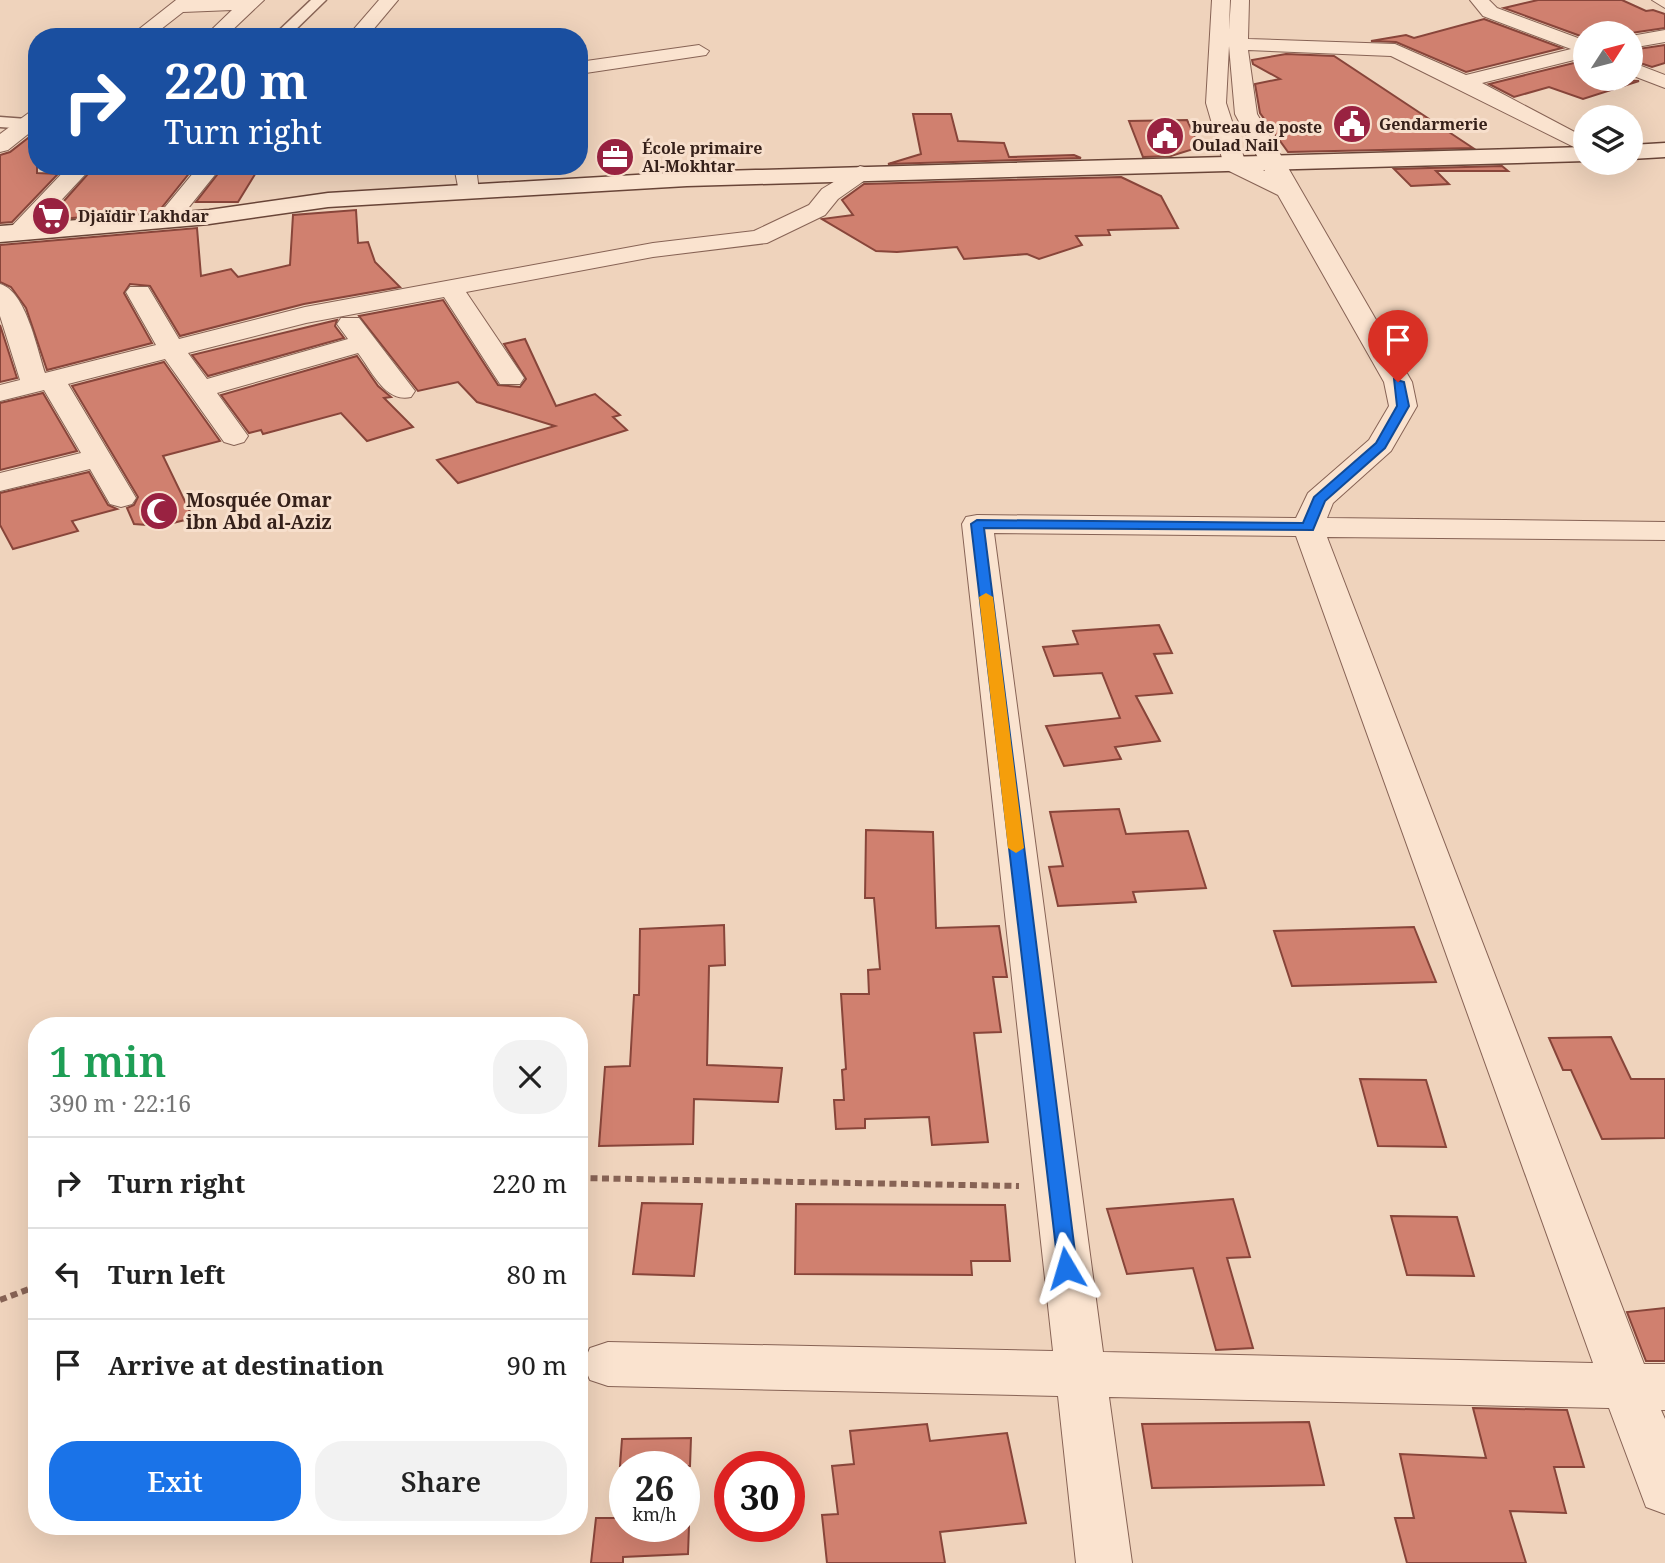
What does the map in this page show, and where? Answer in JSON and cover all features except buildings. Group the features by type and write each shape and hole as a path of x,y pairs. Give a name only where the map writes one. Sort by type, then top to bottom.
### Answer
{"main road":[{"path":"1643,151 1665,150"},
{"path":"11,230 328,201 687,178 1573,154"}],"street":[{"path":"289,28 319,0"},
{"path":"364,28 389,0"},
{"path":"1221,0 1216,103 1235,165 1287,191"},
{"path":"1240,0 1238,44 1246,114 1287,191 1398,382 1403,406 1381,445 1319,499 1308,527 1646,1387 1665,1489"},
{"path":"1479,0 1490,12 1573,45"},
{"path":"150,28 183,4 252,2"},
{"path":"223,28 252,2"},
{"path":"1643,40 1665,36"},
{"path":"1238,44 1395,50 1464,82 1573,140"},
{"path":"588,67 699,51"},
{"path":"1464,82 1573,53"},
{"path":"1643,73 1665,82"},
{"path":"0,122 28,121"},
{"path":"0,145 28,125"},
{"path":"0,393 339,309 653,250 759,238 817,210 830,194 860,173"},
{"path":"11,230 72,175"},
{"path":"174,216 204,175"},
{"path":"467,175 468,192"},
{"path":"451,288 510,379"},
{"path":"0,292 8,301 44,382 98,458 121,498"},
{"path":"139,292 172,349 233,436"},
{"path":"339,309 401,391"},
{"path":"200,389 365,343"},
{"path":"0,482 98,458"},
{"path":"1104,1563 977,524 1665,531"},
{"path":"608,1364 1646,1387"}],"path":[{"path":"588,1178 810,1180 1056,1187"},
{"path":"0,1300 28,1289"}],"slow traffic":[{"path":"986,597 1016,848"}],"place":[{"name":"Gendarmerie","path":"1352,124"},
{"name":"bureau de poste Oulad Nail","path":"1165,136"},
{"name":"École primaire Al-Mokhtar","path":"615,157"},
{"name":"Djaïdir Lakhdar","path":"51,216"},
{"name":"Mosquée Omar ibn Abd al-Aziz","path":"159,511"}],"route":[{"path":"1066,1268 977,524 1308,527 1319,499 1381,445 1403,406 1398,382"}]}
